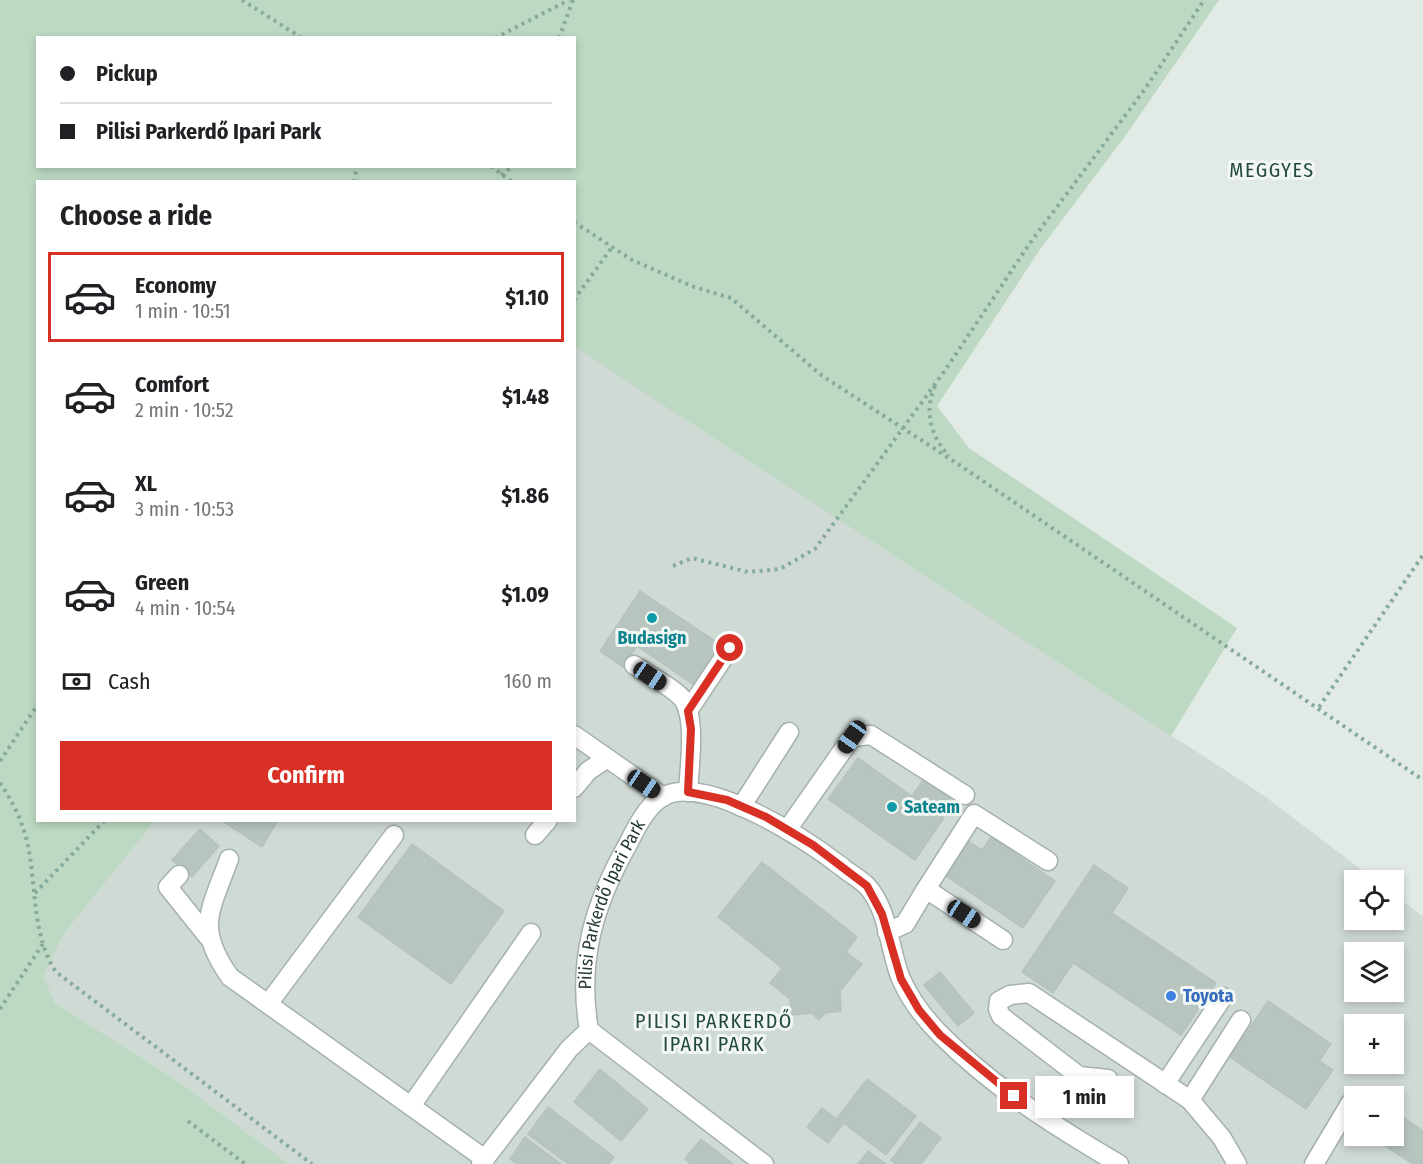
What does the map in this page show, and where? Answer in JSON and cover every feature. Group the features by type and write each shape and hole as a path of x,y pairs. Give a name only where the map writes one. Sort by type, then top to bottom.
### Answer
{"lane":[{"path":"688,711 730,648"},
{"path":"634,665 682,698 688,711 691,729 688,792"},
{"path":"741,807 789,732"},
{"path":"788,830 852,737 871,735 965,795"},
{"path":"576,736 663,796 688,792 727,800 788,830 813,845 867,886 882,914 901,979 919,1010 940,1035 1014,1096 1068,1134 1119,1164"},
{"path":"576,786 588,771 606,759"},
{"name":"Pilisi Parkerdő Ipari Park","path":"589,1030 583,998 585,951 604,891 642,817 663,796"},
{"path":"887,932 905,924 974,814 1048,861"},
{"path":"535,835 546,822"},
{"path":"268,1004 394,835"},
{"path":"229,859 207,918 208,937 215,956 230,977 489,1161 569,1049 589,1030 764,1164"},
{"path":"179,875 168,887 208,937"},
{"path":"926,889 1003,940"},
{"path":"411,1106 531,933"},
{"path":"1108,1078 1079,1076 1001,1016 998,1009 999,1001 1010,996 1029,993 1190,1100 1222,1138 1237,1164"},
{"path":"1165,1083 1223,997"},
{"path":"1190,1100 1241,1020"},
{"path":"1314,1164 1344,1114"}],"path":[{"path":"242,0 299,36"},
{"path":"499,36 571,0"},
{"path":"560,36 571,0"},
{"path":"673,566 692,558 748,572 780,569 815,549 946,369 1030,243 1145,89 1204,0"},
{"path":"493,168 509,180"},
{"path":"501,175 510,168"},
{"path":"576,223 632,260 694,287 731,298 821,375 958,464 1319,707 1423,780"},
{"path":"576,297 612,247"},
{"path":"946,369 931,396 930,422 940,446 958,464"},
{"path":"1319,707 1423,555"},
{"path":"0,761 36,707"},
{"path":"0,783 16,812 26,837 34,893 44,942 52,966 62,978 312,1164"},
{"path":"34,893 103,822"},
{"path":"0,1009 44,942"},
{"path":"188,1121 245,1164"}],"shaded area":[{"path":"576,347 1263,795 1362,870 1344,870 1344,930 1404,930 1404,902 1423,917 1423,1164 289,1164 175,1079 55,1003 42,976 63,935 154,822 576,822"}],"green space":[{"path":"0,0 1219,0 1126,135 1041,248 937,406 969,448 1237,628 1171,736 576,347 576,180 36,180 36,822 154,822 63,935 43,976 55,1003 175,1079 289,1164 0,1164"}],"building":[{"name":"Budasign","path":"640,591 721,645 694,685 637,646 623,667 600,651"},
{"name":"Sateam","path":"858,758 912,796 924,779 951,798 940,815 944,818 915,860 828,799"},
{"path":"224,822 277,822 262,847"},
{"path":"200,829 219,846 192,877 172,860"},
{"path":"991,837 1055,881 1023,928 946,876 969,842 982,850"},
{"path":"412,844 504,911 451,984 358,917"},
{"path":"762,862 857,937 846,952 862,964 840,991 841,1011 825,1013 819,1020 812,1013 791,1015 790,999 770,983 782,968 718,917"},
{"path":"1094,865 1128,888 1112,913 1216,983 1181,1035 1073,963 1053,993 1022,972"},
{"path":"940,972 974,1013 958,1026 924,985"},
{"path":"1268,1001 1331,1044 1319,1061 1333,1070 1306,1109 1230,1057"},
{"path":"600,1069 648,1109 621,1141 574,1102"},
{"path":"867,1079 916,1116 886,1155 837,1118"},
{"path":"548,1107 614,1157 609,1164 568,1164 528,1134"},
{"path":"822,1108 843,1124 828,1143 807,1127"},
{"path":"1404,1118 1423,1131 1423,1164 1413,1164 1385,1146 1404,1146"},
{"path":"920,1122 941,1138 921,1164 896,1164 891,1160"},
{"path":"525,1137 561,1164 517,1164 510,1159"},
{"path":"701,1139 733,1164 691,1164 685,1159"},
{"path":"868,1151 886,1164 858,1164"}],"place":[{"name":"Budasign","path":"652,618"},
{"name":"Sateam","path":"892,807"},
{"name":"Toyota","path":"1171,996"}],"district":[{"name":"MEGGYES","path":"1272,170"},
{"name":"PILISI PARKERDŐ IPARI PARK","path":"714,1032"}],"route":[{"path":"730,648 688,711 691,729 688,792 727,800 766,817 813,845 867,886 882,914 901,979 919,1010 940,1035 1014,1096"}]}
